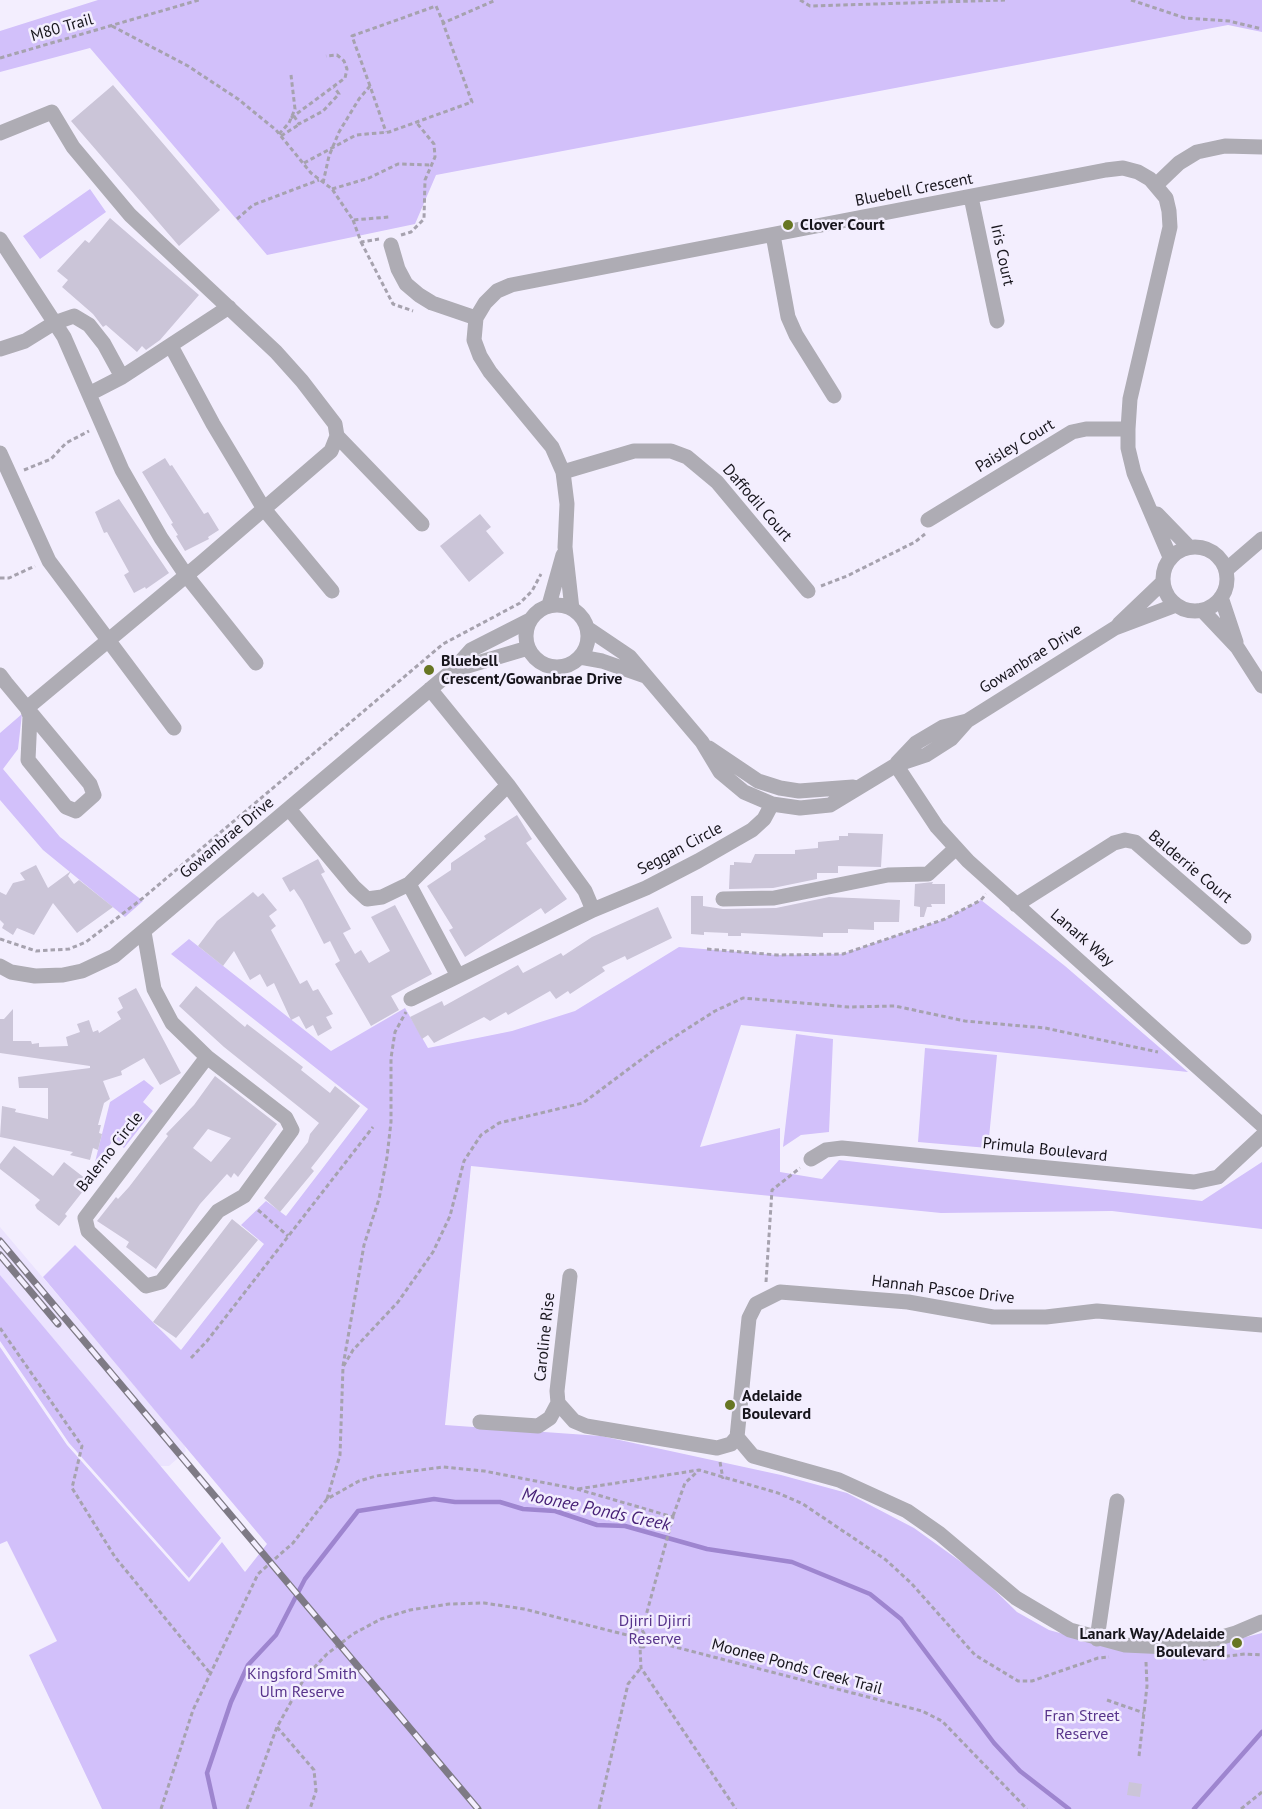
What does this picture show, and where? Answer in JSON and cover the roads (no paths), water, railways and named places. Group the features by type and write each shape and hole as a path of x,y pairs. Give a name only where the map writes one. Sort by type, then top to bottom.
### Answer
{"street":[{"path":"0,133 52,112 73,147 130,215 229,307 302,381 335,424 337,436 331,451 27,708"},
{"path":"1170,557 1134,473 1128,448 1130,399 1170,227 1166,198 1156,185 1179,163 1197,152 1225,146 1262,147"},
{"name":"Bluebell Crescent","path":"477,318 484,303 497,291 511,285 1122,168 1138,172 1156,185"},
{"name":"Iris Court","path":"971,197 997,321"},
{"path":"773,235 788,318 834,396"},
{"path":"0,239 54,323 128,480 186,575 256,663"},
{"path":"390,240 398,269 406,284 432,303 477,318 474,340 480,356 552,447 563,472 567,504 565,547 572,609"},
{"path":"89,394 171,346 229,307"},
{"path":"0,349 25,341 54,323 74,316 89,325 122,376"},
{"path":"171,346 213,424 264,509 332,591"},
{"name":"Paisley Court","path":"928,520 1072,432 1086,429 1128,429"},
{"path":"337,436 422,525"},
{"name":"Daffodil Court","path":"563,472 634,451 671,451 687,458 717,482 808,591"},
{"path":"0,453 49,561 106,641 174,728"},
{"path":"1148,502 1167,526 1189,547"},
{"path":"1216,555 1260,540"},
{"path":"1226,570 1260,540"},
{"path":"549,605 565,547"},
{"path":"1189,547 1203,548 1216,555 1226,570 1227,584 1221,597 1202,610 1193,611 1176,605 1169,598 1163,582 1164,569 1170,557 1189,547"},
{"name":"Gowanbrae Drive","path":"1115,628 1163,582"},
{"path":"1221,597 1237,647"},
{"path":"549,605 572,609 579,614 587,628 585,648 580,657 573,662 556,667 539,662 528,648 526,639 530,620 535,613 549,605"},
{"name":"Gowanbrae Drive","path":"587,628 630,657 702,742 720,772 744,792 772,804 800,808 830,804 896,765 926,755 951,739 967,721 1115,628 1176,605"},
{"path":"1202,610 1237,647 1262,686"},
{"name":"Gowanbrae Drive","path":"0,966 11,972 35,976 63,975 82,971 114,956 453,670 471,650 530,620"},
{"name":"Gowanbrae Drive","path":"453,670 528,648"},
{"name":"Gowanbrae Drive","path":"580,657 602,661 645,676"},
{"path":"0,675 90,784 94,795 76,810 66,807 28,760 30,716 27,708"},
{"path":"430,689 508,785 585,891 593,910"},
{"name":"Gowanbrae Drive","path":"702,742 737,769 758,781 780,788 799,791 858,787"},
{"name":"Lanark Way","path":"896,765 955,849 1262,1125"},
{"path":"289,809 367,899 382,897 409,884 508,785"},
{"name":"Seggan Circle","path":"411,999 593,910 646,888 752,830 764,819 772,804"},
{"name":"Balderrie Court","path":"1016,905 1114,843 1125,840 1135,842 1244,937"},
{"path":"723,899 774,898 888,875 928,874 955,849"},
{"path":"409,884 458,976"},
{"name":"Balerno Circle","path":"144,932 154,989 159,1003 179,1031 207,1057 286,1118 292,1130 244,1196 218,1211 161,1282 146,1286 88,1231 85,1218 207,1057"},
{"name":"Primula Boulevard","path":"811,1159 826,1150 842,1148 1194,1182 1218,1177 1262,1136"},
{"name":"Caroline Rise","path":"558,1403 557,1391 570,1276"},
{"name":"Hannah Pascoe Drive","path":"736,1437 749,1318 756,1304 780,1292 908,1302 993,1317 1046,1317 1097,1311 1262,1325"},
{"path":"480,1422 538,1425 550,1418 558,1403 574,1421 586,1426 717,1448 731,1444 736,1437 753,1456 839,1480 907,1511 940,1534 1016,1598 1070,1630 1097,1639 1142,1646 1188,1645 1236,1633 1262,1622"},
{"path":"1097,1639 1118,1501"}],"waterway":[{"name":"Moonee Ponds Creek","path":"215,1809 207,1773 231,1702 248,1665 276,1635 305,1579 358,1511 434,1499 455,1502 500,1502 523,1509 555,1511 597,1525 625,1526 707,1549 792,1562 870,1594 901,1619 994,1743 1020,1771 1069,1809"},
{"name":"Moonee Ponds Creek","path":"1194,1809 1262,1732"}],"railway":[{"path":"0,1241 478,1809"},
{"path":"0,1255 58,1324"}],"place":[{"name":"Clover Court","path":"788,225"},
{"name":"Bluebell Crescent/Gowanbrae Drive","path":"429,670"},
{"name":"Adelaide Boulevard","path":"730,1405"},
{"name":"Lanark Way/Adelaide Boulevard","path":"1237,1643"}],"park label":[{"name":"Djirri Djirri Reserve","path":"655,1630"},
{"name":"Kingsford Smith Ulm Reserve","path":"302,1683"},
{"name":"Fran Street Reserve","path":"1082,1725"}]}
